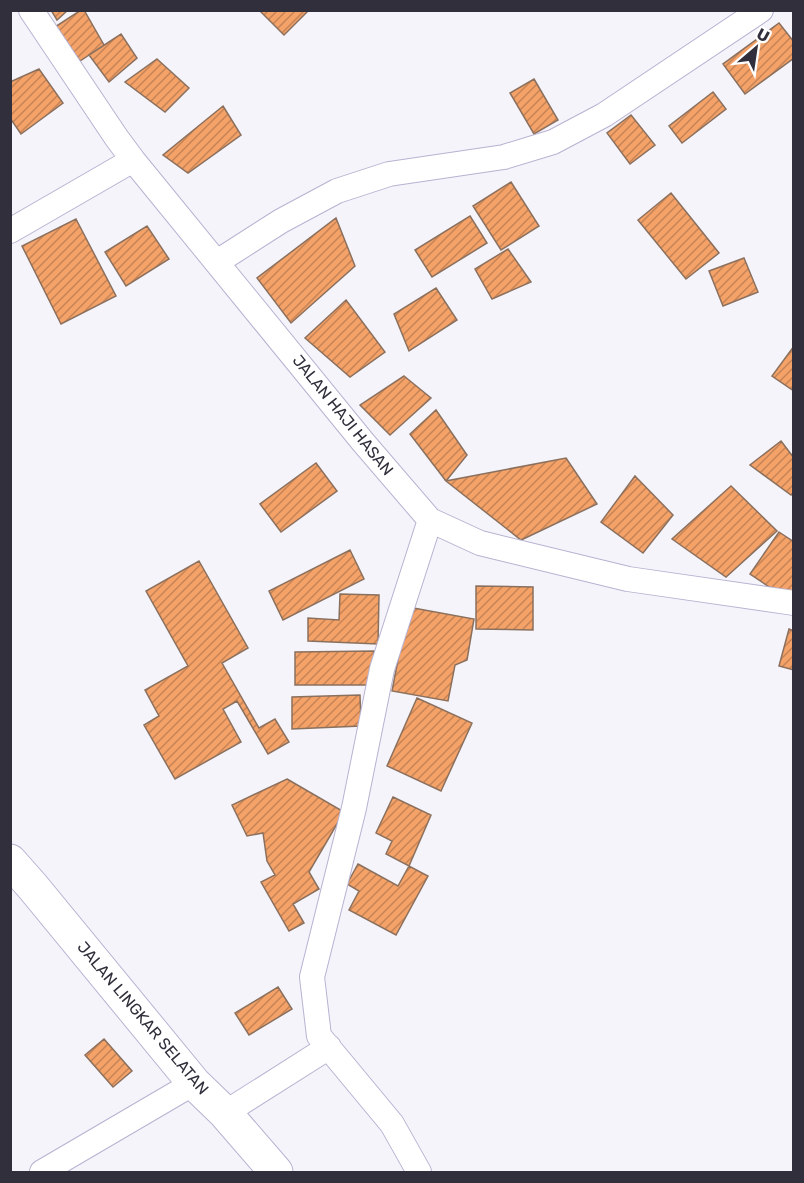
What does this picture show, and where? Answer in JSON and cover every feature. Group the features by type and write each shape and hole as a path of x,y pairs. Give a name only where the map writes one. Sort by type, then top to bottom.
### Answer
{"street":[{"name":"JALAN HAJI HASAN","path":"31,10 133,160 429,520 480,543 628,579 794,603"},
{"path":"218,262 281,221 337,191 389,174 504,157 553,142 604,115 761,10"},
{"path":"10,231 133,160"},
{"path":"419,1173 392,1124 320,1036 312,977 354,808 382,669 429,520"},
{"name":"JALAN LINGKAR SELATAN","path":"10,861 195,1083 225,1113 276,1173"},
{"path":"225,1113 329,1047"},
{"path":"42,1173 195,1083"}],"building":[{"path":"51,10 68,10 57,20"},
{"path":"84,10 104,45 80,61 55,27"},
{"path":"259,10 309,10 284,35"},
{"path":"779,23 794,42 794,58 745,94 723,64"},
{"path":"121,34 137,58 109,82 89,55"},
{"path":"157,59 189,88 165,112 125,82"},
{"path":"39,69 63,103 21,134 10,118 10,82"},
{"path":"534,79 558,120 534,134 510,93"},
{"path":"713,92 726,109 682,143 669,126"},
{"path":"223,106 241,135 188,173 163,155"},
{"path":"631,115 655,145 630,164 607,133"},
{"path":"511,182 539,226 501,250 473,206"},
{"path":"671,193 719,253 686,279 638,220"},
{"path":"470,216 487,243 432,277 415,250"},
{"path":"336,218 355,266 291,323 257,278"},
{"path":"76,219 116,296 61,324 22,246"},
{"path":"147,226 169,259 126,286 105,252"},
{"path":"508,249 531,282 492,299 475,269"},
{"path":"744,258 758,292 723,306 709,271"},
{"path":"436,288 457,320 409,351 394,314"},
{"path":"346,300 385,352 350,377 305,338"},
{"path":"794,346 794,391 772,376"},
{"path":"404,376 431,398 390,435 360,405"},
{"path":"436,410 467,455 446,481 410,434"},
{"path":"781,441 794,458 794,492 791,495 750,465"},
{"path":"566,458 597,504 521,540 446,481"},
{"path":"316,463 337,491 281,532 260,504"},
{"path":"635,476 673,515 643,553 601,522"},
{"path":"731,486 777,531 726,577 672,539"},
{"path":"779,532 794,542 794,596 790,601 750,574"},
{"path":"350,550 364,579 283,620 269,591"},
{"path":"199,561 248,648 222,663 259,728 275,719 289,742 268,754 237,701 223,709 241,742 175,779 144,725 159,716 145,690 188,666 146,591"},
{"path":"476,586 533,587 533,630 476,629"},
{"path":"340,594 379,595 378,644 308,641 308,618 339,620"},
{"path":"408,607 474,619 467,660 455,665 448,701 392,691"},
{"path":"789,629 794,631 794,670 779,666"},
{"path":"374,651 375,685 295,685 295,652"},
{"path":"360,695 361,726 292,729 292,697"},
{"path":"417,698 472,723 441,791 387,766"},
{"path":"287,779 344,812 309,872 319,889 293,904 304,923 289,931 261,882 275,875 267,861 263,833 247,836 232,805"},
{"path":"393,797 431,815 409,866 386,854 392,841 376,833"},
{"path":"358,864 398,886 409,866 428,876 396,935 349,910 359,891 347,884"},
{"path":"278,987 292,1009 249,1035 235,1013"},
{"path":"104,1039 132,1071 113,1087 85,1055"}]}
